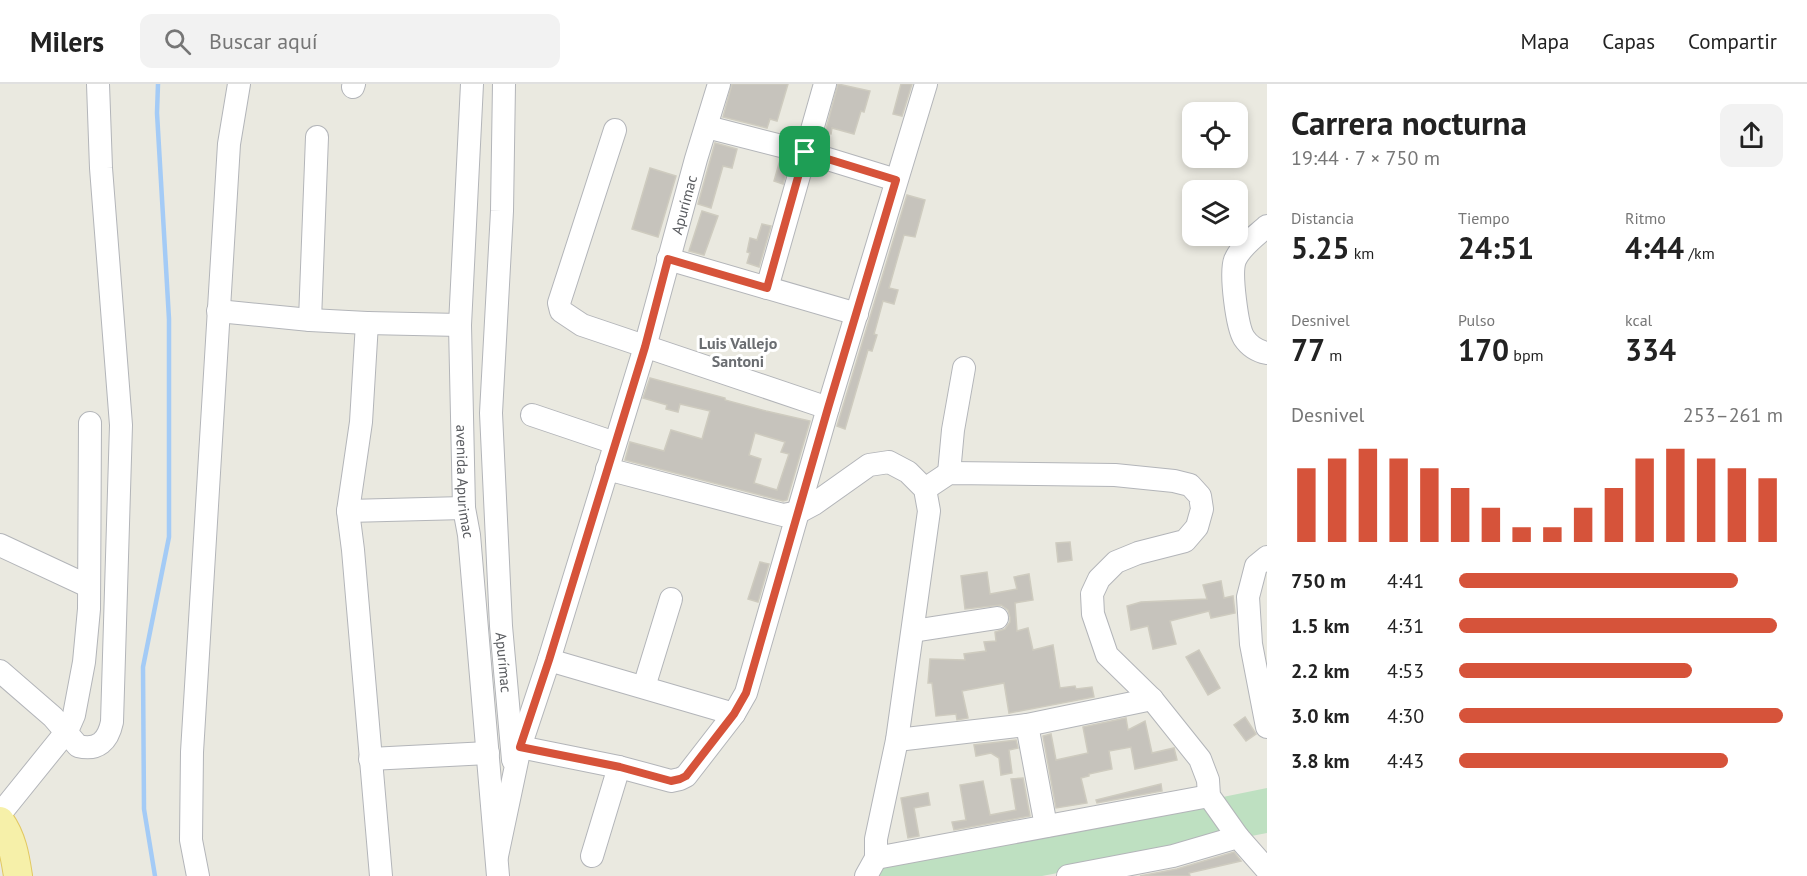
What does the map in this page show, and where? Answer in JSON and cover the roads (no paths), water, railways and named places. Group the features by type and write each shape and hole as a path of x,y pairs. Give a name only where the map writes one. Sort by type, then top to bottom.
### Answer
{"main road":[{"path":"0,821 14,848 18,876"}],"street":[{"path":"0,671 67,731 78,746 93,748 109,734 112,722 121,425 100,168 98,84"},
{"path":"198,876 191,840 192,752 229,144 239,84"},
{"name":"avenida Apurimac","path":"472,84 460,325 464,508 498,866"},
{"name":"Apurímac","path":"504,84 502,211 492,413 501,626 514,773"},
{"name":"Apurímac","path":"498,866 520,747 645,347 696,159 719,84"},
{"path":"767,288 825,84"},
{"path":"520,747 620,767 671,781 686,776 734,714 746,693 828,408 926,84"},
{"path":"707,127 805,152 896,180"},
{"path":"615,130 559,303 561,311 582,325 828,408"},
{"path":"310,320 317,137"},
{"path":"1267,226 1239,253 1234,263 1232,281 1242,336 1250,346 1267,353"},
{"path":"668,259 857,314"},
{"path":"218,311 310,320 460,325"},
{"path":"366,322 361,422 348,511 381,876"},
{"path":"949,473 953,430 964,368"},
{"path":"532,415 615,443"},
{"path":"0,814 67,731 74,715 84,662 89,609 90,423"},
{"path":"607,469 783,515 799,512 824,498 869,465 889,462 908,472 925,489 929,511 913,631 897,740 871,867 1046,826 1209,796"},
{"path":"925,489 949,473 1115,475 1174,481 1190,485 1200,496 1202,509 1197,527 1185,541 1138,553 1116,562 1099,579 1092,594 1093,614 1107,655 1152,699 1200,759 1209,780 1209,796 1264,871"},
{"path":"348,511 464,508"},
{"path":"0,545 88,586"},
{"path":"1267,557 1256,566 1248,597 1251,644 1267,728"},
{"path":"644,687 671,599"},
{"path":"913,631 997,618"},
{"path":"549,660 734,714"},
{"path":"897,740 1027,725 1152,699"},
{"path":"1027,725 1046,826"},
{"path":"370,759 488,753"},
{"path":"592,856 620,767"},
{"path":"1068,876 1173,856 1238,837"}],"waterway":[{"path":"155,876 144,809 143,667 169,537 169,319 157,113 158,84"}],"district":[{"name":"Luis Vallejo Santoni","path":"738,352"}]}
